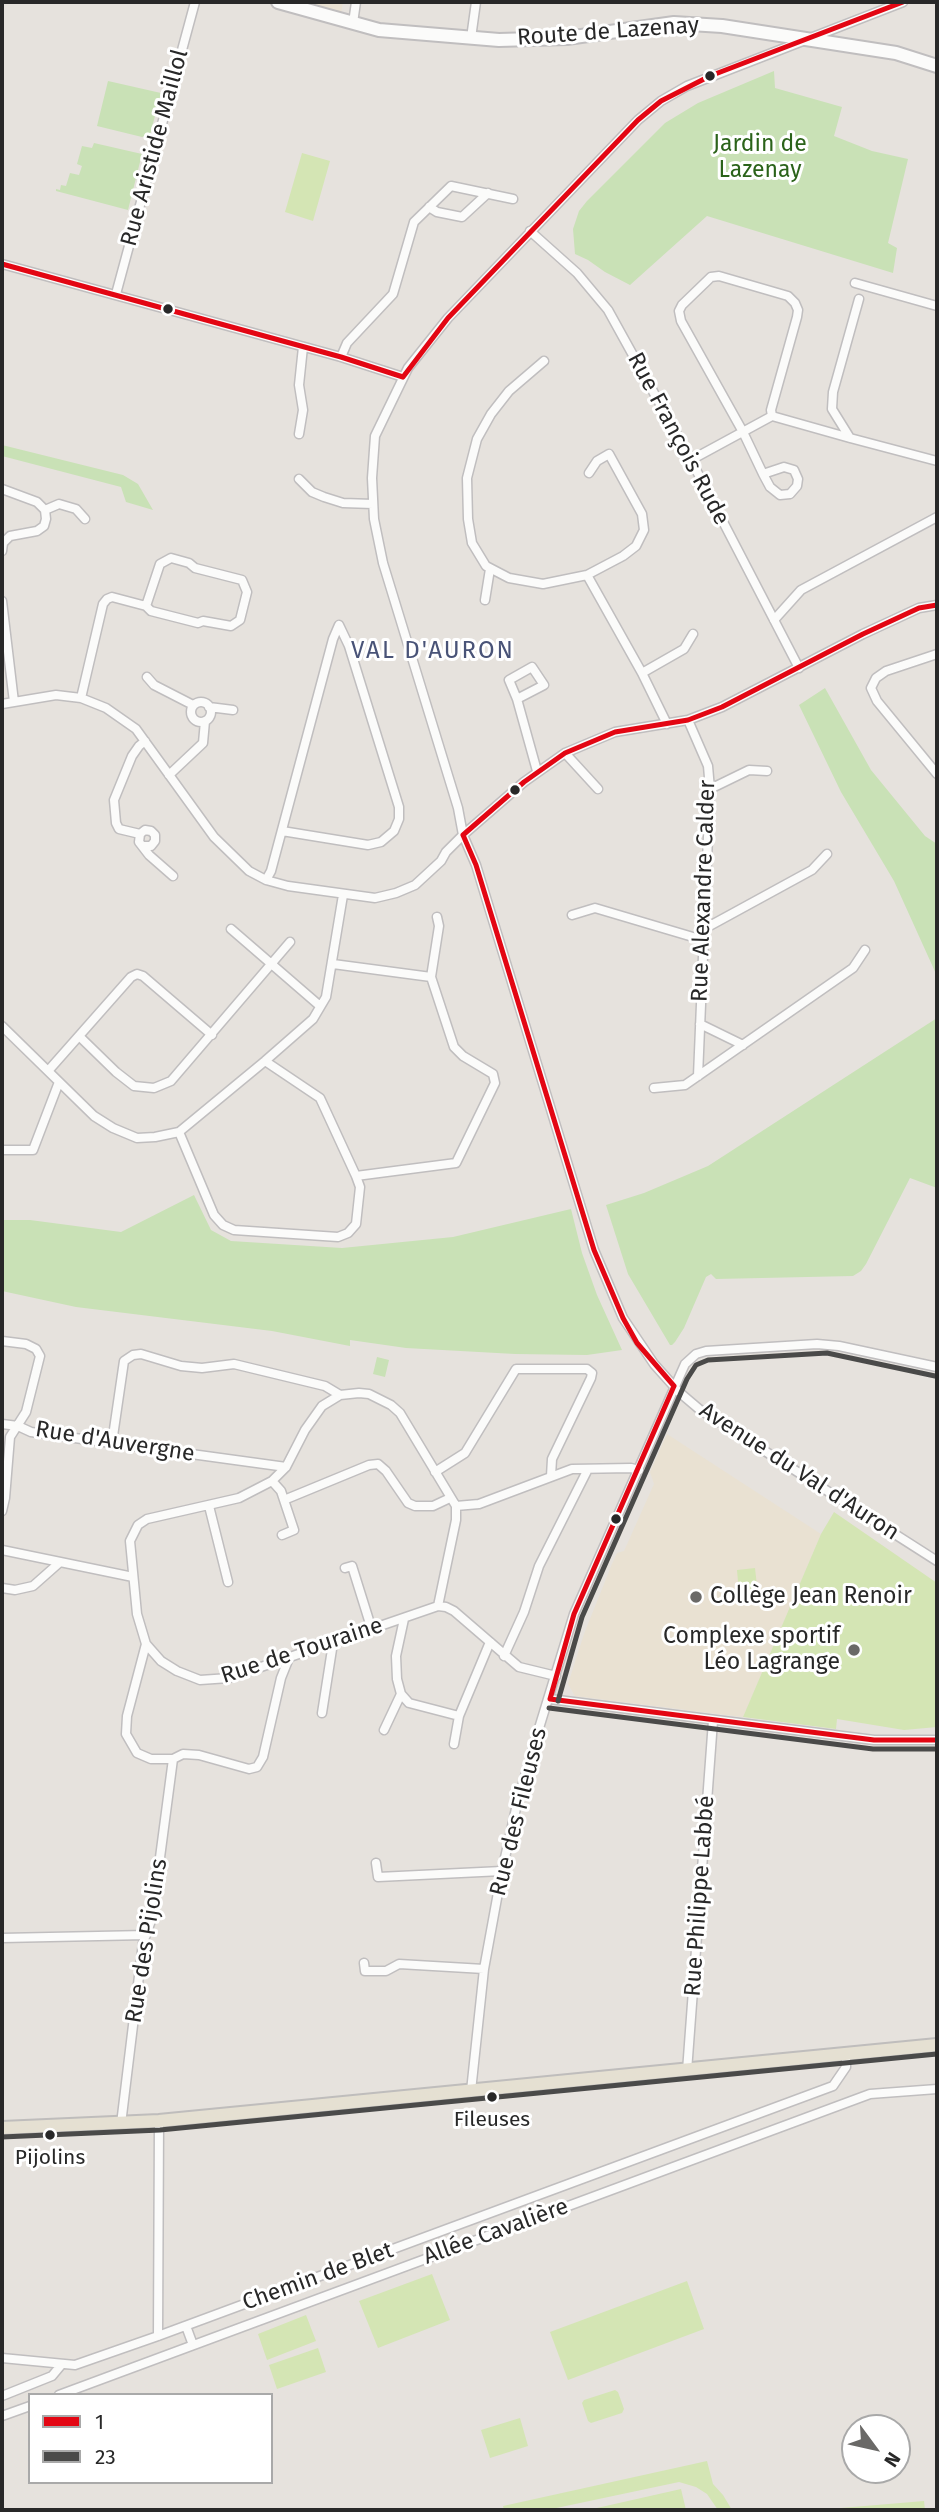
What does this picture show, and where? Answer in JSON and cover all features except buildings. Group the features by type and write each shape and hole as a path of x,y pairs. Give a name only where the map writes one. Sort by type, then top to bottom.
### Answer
{"main road":[{"path":"2,2128 159,2122 937,2045"}],"street":[{"name":"Rue Aristide Maillol","path":"116,294 195,2"},
{"name":"Route de Lazenay","path":"278,2 379,30 499,40 567,38 674,23 722,26 887,51 912,56 937,66"},
{"path":"354,23 356,2"},
{"path":"471,38 476,2"},
{"name":"Avenue du Val d'Auron","path":"902,2 687,86 661,101 638,120 449,317 402,377 375,436 372,478 374,519 383,563 464,835 476,865 594,1250 622,1318 637,1343 674,1386 699,1409 937,1561"},
{"path":"341,357 346,342 393,294 414,222 451,186 513,199"},
{"path":"429,207 437,212 462,217 488,193"},
{"name":"Rue François Rude","path":"530,232 577,273 608,310 691,460 799,668"},
{"path":"2,264 341,357 402,377"},
{"path":"763,474 743,432 681,321 679,311 682,305 711,277 719,276 788,296 795,303 797,317 771,410 772,416"},
{"path":"855,284 937,306"},
{"path":"850,439 832,409 834,392 859,299"},
{"path":"299,434 303,410 299,385 303,347"},
{"path":"544,361 509,391 491,414 477,439 467,478 468,519 472,543 478,556 490,569 509,578 543,584 587,575 623,556 636,546 643,530 642,514 609,454 597,461 590,473"},
{"path":"691,460 772,416 937,461"},
{"path":"299,480 312,492 343,503 373,504"},
{"path":"2,489 37,502 45,510 46,519 44,526 37,531 10,536 3,543 2,551"},
{"path":"45,510 59,504 76,509 86,519"},
{"path":"774,620 801,590 937,517"},
{"path":"81,698 103,604 107,599 112,597 146,606 151,611 198,623 203,621 231,626 240,620 247,592 242,580 195,568 189,563 170,558 160,564 146,606"},
{"path":"485,600 490,569"},
{"path":"587,575 667,724"},
{"path":"2,601 14,702"},
{"path":"2,704 56,695 96,703 136,729 226,850 249,870 266,880 288,886 375,898 415,885 464,835 537,771 565,753 615,732 688,720 722,707 919,608 937,605"},
{"path":"266,880 339,625 349,646 399,807 399,819 394,831 381,842 368,845 282,831"},
{"path":"642,673 684,649 693,635"},
{"path":"937,654 886,671 876,678 871,688 877,701 937,774"},
{"path":"147,677 154,685 193,705 202,702 209,707 233,710"},
{"path":"517,699 537,771"},
{"path":"193,705 193,718 199,722 205,721"},
{"path":"169,775 203,743 205,721 211,713 209,707"},
{"name":"Rue Alexandre Calder","path":"688,720 708,766 710,789 698,1076"},
{"path":"140,834 120,829 114,800 132,755 145,741"},
{"path":"565,753 598,789"},
{"path":"710,789 748,770 767,771"},
{"path":"145,846 151,846 155,841 155,835 151,831 145,830 140,834 139,842 145,846 149,855 173,876"},
{"path":"704,929 812,870 827,854"},
{"path":"2,1026 94,1116 113,1128 137,1138 179,1132 313,1019 326,997 343,895"},
{"path":"572,915 595,908 703,940"},
{"path":"356,1176 456,1163 495,1083 492,1074 463,1056 454,1046 431,976 439,926 436,918"},
{"path":"231,929 320,1006"},
{"path":"79,1037 134,1086 154,1088 171,1081 290,942"},
{"path":"654,1088 685,1085 853,968 865,950"},
{"path":"333,964 431,976"},
{"path":"48,1071 131,977 137,974 143,976 212,1035"},
{"name":"Rue Alexandre Calder","path":"700,1024 743,1045"},
{"path":"179,1132 214,1215 223,1225 234,1230 338,1237 348,1233 356,1224 360,1187 320,1098 265,1061"},
{"path":"2,1150 33,1150 59,1082"},
{"name":"Rue d'Auvergne","path":"2,1342 26,1344 36,1349 40,1356 26,1412 18,1426 31,1432 286,1467"},
{"name":"Rue des Fileuses","path":"471,2091 484,1969 517,1804 574,1614 685,1364 696,1354 729,1349 828,1344 937,1367"},
{"path":"112,1443 124,1361 133,1355 141,1354 181,1366 202,1368 234,1364 325,1386 340,1395"},
{"path":"436,1472 470,1446 516,1369 587,1369 592,1373 591,1378 552,1459 551,1476"},
{"path":"289,1658 281,1678 263,1757 257,1767 249,1769 199,1755 183,1754 173,1759 151,1759 137,1753 126,1734 127,1716 146,1644 137,1614 130,1541 138,1525 156,1516 239,1498 272,1480 286,1467 322,1406 340,1395 359,1392 391,1405 400,1413 456,1506 456,1520 438,1606 454,1612 519,1667 556,1676"},
{"path":"2,1424 18,1426 10,1437 2,1511"},
{"path":"284,1500 374,1463 383,1466 408,1503 415,1506 433,1506 450,1498"},
{"path":"456,1506 479,1504 572,1469 639,1470"},
{"path":"504,1656 524,1612 539,1566 588,1469"},
{"path":"272,1480 281,1491 294,1530 282,1535"},
{"path":"209,1506 228,1582"},
{"path":"2,1550 133,1577"},
{"path":"2,1588 15,1590 33,1586 59,1563"},
{"path":"345,1568 352,1566 372,1630"},
{"name":"Rue de Touraine","path":"146,1644 161,1661 177,1671 200,1680 229,1678 438,1606"},
{"path":"384,1730 401,1694 396,1656 404,1619"},
{"path":"454,1744 459,1716 490,1642"},
{"path":"322,1713 333,1643"},
{"path":"401,1694 409,1703 459,1716"},
{"path":"550,1699 874,1740 937,1740"},
{"name":"Rue Philippe Labbé","path":"687,2071 713,1721"},
{"name":"Rue des Pijolins","path":"121,2124 173,1759"},
{"path":"376,1863 378,1877 502,1871"},
{"path":"2,1938 146,1935"},
{"path":"364,1963 365,1971 386,1972 399,1964 484,1969"},
{"name":"Chemin de Blet","path":"2,2358 75,2365 186,2326 833,2085 840,2079 846,2067 846,2055"},
{"name":"Allée Cavalière","path":"64,2393 870,2094 937,2089"},
{"path":"158,2336 159,2122"},
{"path":"186,2326 193,2345"},
{"path":"2,2396 52,2376 62,2364"},
{"path":"2,2416 28,2407"}],"shaded area":[{"path":"300,2 343,2 341,14"},
{"name":"Collège Jean Renoir","path":"667,1434 821,1534 743,1717 575,1696 568,1684 584,1634 612,1564 617,1553 624,1551 654,1484 650,1472"}],"green space":[{"name":"Jardin de Lazenay","path":"774,71 775,88 842,107 834,136 872,151 908,159 888,243 897,248 893,273 707,216 630,285 575,254 573,229 579,211 665,123 698,103"},
{"path":"108,81 161,93 150,135 142,137 97,126"},
{"path":"94,143 142,154 128,210 56,191 60,190 61,185 66,186 70,173 79,175 82,166 77,164 82,146 92,148"},
{"path":"302,153 330,161 313,221 285,212"},
{"path":"2,445 123,475 138,484 153,510 126,502 121,487 2,456"},
{"path":"825,688 871,770 925,836 937,844 937,976 894,881 841,792 799,705"},
{"path":"937,1018 937,1188 910,1178 866,1264 853,1276 716,1279 711,1274 706,1277 684,1328 670,1345 628,1274 606,1205 644,1193 708,1166"},
{"path":"194,1195 211,1230 231,1241 342,1248 453,1237 571,1209 582,1253 597,1295 622,1350 587,1355 515,1354 406,1348 350,1340 350,1346 272,1331 76,1307 2,1291 2,1220 30,1220 121,1232"},
{"path":"377,1357 389,1360 385,1377 373,1374"},
{"name":"Complexe sportif Léo Lagrange","path":"834,1512 937,1583 937,1727 904,1730 837,1719 836,1729 743,1717 821,1534"},
{"path":"755,1568 759,1603 740,1604 737,1570"},
{"path":"432,2274 450,2320 378,2348 359,2301"},
{"path":"687,2281 704,2329 568,2380 550,2332"},
{"path":"306,2315 316,2341 267,2360 258,2334"},
{"path":"318,2348 326,2372 277,2389 269,2365"},
{"path":"615,2390 624,2409 622,2413 591,2423 588,2421 582,2403 584,2400"},
{"path":"520,2418 528,2446 490,2458 481,2430"},
{"path":"707,2461 713,2484 732,2510 718,2510 707,2494 696,2487 679,2482 547,2510 504,2510 503,2506"},
{"path":"681,2489 686,2510 588,2510"},
{"path":"924,2501 925,2510 817,2510"}],"transit line":[{"name":"1","path":"403,377 448,318 638,120 661,101 710,76 903,2"},
{"name":"1","path":"2,264 341,357 403,377"},
{"name":"1","path":"463,835 524,782 565,753 615,732 688,720 722,707 863,634 919,608 937,605"},
{"name":"1","path":"463,835 476,865 594,1250 623,1318 637,1343 674,1386"},
{"name":"23","path":"558,1701 582,1617 687,1379 696,1365 708,1360 827,1353 935,1376"},
{"name":"1","path":"550,1699 574,1614 674,1386"},
{"name":"1","path":"550,1699 874,1740 937,1740"},
{"name":"23","path":"549,1708 873,1749 937,1749"},
{"name":"23","path":"2,2137 160,2130 937,2054"}],"place":[{"name":"Collège Jean Renoir","path":"696,1597"},
{"name":"Complexe sportif Léo Lagrange","path":"854,1650"},
{"name":"Fileuses","path":"492,2097"},
{"name":"Pijolins","path":"50,2135"}],"district":[{"name":"VAL D'AURON","path":"433,651"}]}
